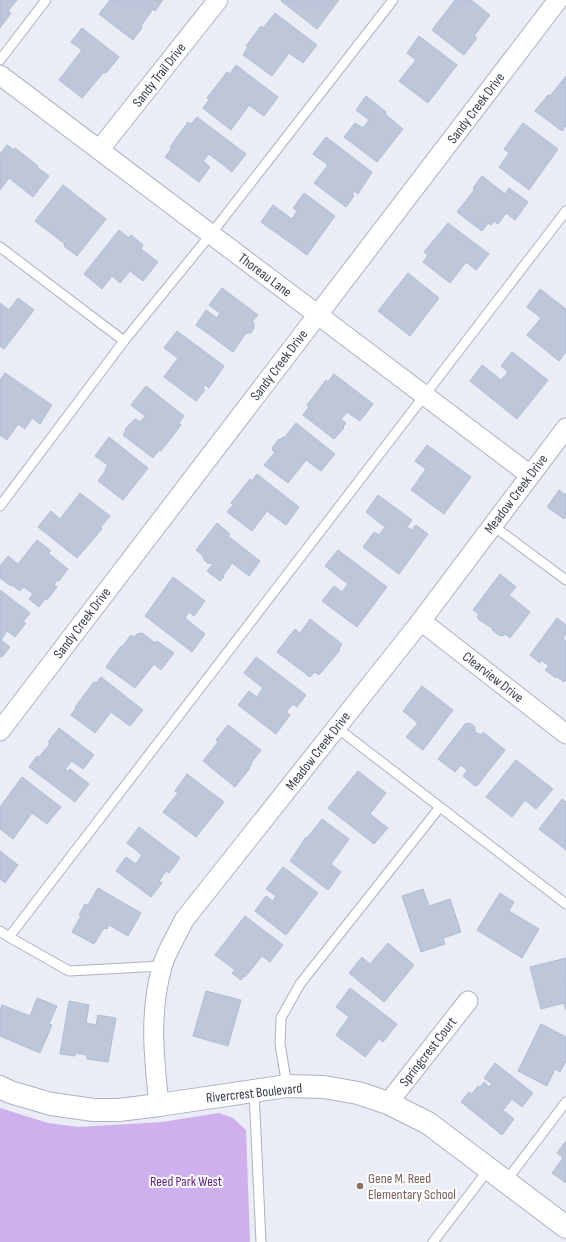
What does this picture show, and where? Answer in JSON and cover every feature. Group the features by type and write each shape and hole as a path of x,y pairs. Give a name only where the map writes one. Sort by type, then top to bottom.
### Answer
{"street":[{"name":"Sandy Trail Drive","path":"99,150 218,0"},
{"name":"Sandy Creek Drive","path":"0,731 558,0"},
{"name":"Thoreau Lane","path":"0,75 530,475"},
{"name":"Meadow Creek Drive","path":"159,1105 153,1038 155,1002 162,966 184,920 421,621 566,428"},
{"name":"Clearview Drive","path":"421,621 566,734"},
{"name":"Springcrest Court","path":"388,1103 468,1001"},
{"name":"Rivercrest Boulevard","path":"0,1087 10,1092 51,1104 94,1110 119,1110 287,1086 330,1088 358,1093 388,1103 428,1123 566,1227"}],"lane":[{"path":"0,60 46,0"},
{"path":"0,506 124,341 211,234 393,0"},
{"path":"9,938 566,212"},
{"path":"0,247 124,341"},
{"path":"492,525 566,580"},
{"path":"336,727 566,904"},
{"path":"287,1086 280,1044 281,1018 300,984 440,807"},
{"path":"0,931 9,938 69,971 162,966"},
{"path":"254,1091 261,1242"},
{"path":"433,1242 566,1102"}],"green space":[{"name":"Reed Park West","path":"0,1108 48,1123 79,1127 162,1122 219,1113 233,1118 246,1130 250,1242 0,1242"}],"building":[{"path":"0,0 17,0 8,11 11,13 0,28"},
{"path":"110,0 163,0 155,11 153,9 133,40 99,14"},
{"path":"339,0 317,29 281,1"},
{"path":"455,0 471,0 490,15 474,36 477,38 464,55 432,30"},
{"path":"275,13 317,45 303,63 289,53 272,76 243,55 248,47 246,46 261,26 263,28"},
{"path":"82,28 119,57 82,98 59,80 82,50 71,42"},
{"path":"419,36 457,65 428,103 399,81 416,60 407,53"},
{"path":"236,65 278,97 264,116 249,105 231,130 203,108 209,100 207,98 227,72 230,74"},
{"path":"566,76 566,126 562,131 535,111 548,95 550,96"},
{"path":"366,96 386,112 385,114 403,129 377,162 344,137 355,123 363,128 369,120 356,110"},
{"path":"197,117 246,154 232,172 209,154 203,161 210,167 199,182 165,157 172,148 170,147 188,122 191,124"},
{"path":"523,123 558,149 529,190 499,167 509,153 504,149"},
{"path":"326,137 372,172 358,194 354,191 352,195 354,196 346,207 314,183 328,165 313,154"},
{"path":"7,145 14,150 15,148 49,176 33,197 9,178 0,190 0,154"},
{"path":"482,176 505,194 509,188 528,202 515,220 506,213 498,224 494,221 491,225 488,223 482,231 457,212 475,189 473,188"},
{"path":"63,185 106,219 77,256 64,246 65,244 35,221"},
{"path":"304,193 335,216 307,255 261,222 273,205 292,219 297,211 293,208"},
{"path":"448,223 489,254 476,270 466,262 450,283 423,262 428,255 424,252"},
{"path":"119,230 129,238 131,235 143,245 141,249 158,262 143,281 130,271 120,283 112,276 102,289 84,274"},
{"path":"408,273 439,298 410,336 378,311"},
{"path":"222,288 258,315 252,322 254,323 254,328 251,333 246,333 233,352 196,325 206,310 217,318 220,313 209,305"},
{"path":"540,289 566,309 566,352 559,361 527,335 541,318 527,307"},
{"path":"18,298 34,310 4,349 0,346 0,303 9,310"},
{"path":"177,331 224,366 209,388 205,385 203,388 205,390 196,401 164,377 178,358 164,348"},
{"path":"512,352 548,380 517,419 470,381 482,365 501,380 508,372 501,366"},
{"path":"5,373 52,405 40,424 32,418 25,429 18,424 7,440 0,435 0,380"},
{"path":"334,374 373,404 360,421 347,412 341,419 346,423 343,427 344,428 334,439 303,415 309,407 307,405 326,380 328,382"},
{"path":"146,386 184,416 179,423 181,425 161,451 159,450 153,458 123,435 126,430 125,429 135,419 140,422 145,416 131,405"},
{"path":"296,423 335,454 321,471 306,460 288,483 264,465 275,452 272,448 279,439 284,438"},
{"path":"109,437 148,468 123,500 98,481 108,465 95,456"},
{"path":"427,445 471,477 444,514 411,490 426,469 415,461"},
{"path":"257,474 299,507 286,525 267,511 252,531 227,512 233,505 231,503 250,479 252,481"},
{"path":"559,490 565,495 566,493 566,516 564,519 547,507"},
{"path":"80,493 110,516 100,528 102,529 77,558 38,527 51,511 60,519"},
{"path":"378,495 412,520 407,527 412,530 416,525 428,534 399,574 363,547 374,532 379,535 385,527 366,512"},
{"path":"217,523 230,534 228,536 260,561 249,576 232,563 220,581 207,571 213,564 207,563 203,556 196,550"},
{"path":"37,540 51,551 48,553 68,569 59,581 57,580 54,585 57,587 47,600 45,599 39,607 29,599 33,594 24,587 20,591 0,578 0,566 8,556 18,564"},
{"path":"338,550 387,587 357,627 322,601 334,586 342,592 348,584 325,566"},
{"path":"500,574 516,587 509,595 530,612 510,638 505,634 500,636 492,630 493,629 478,619 479,618 477,617 479,614 473,610"},
{"path":"173,577 205,601 194,616 189,612 185,618 205,634 192,652 145,616"},
{"path":"0,590 30,613 23,622 26,623 15,637 7,631 1,640 10,647 2,657 0,656"},
{"path":"557,618 566,625 566,634 563,638 566,641 566,680 564,682 545,670 549,666 541,660 540,663 530,655"},
{"path":"310,619 342,644 339,649 340,650 319,675 315,672 310,677 277,652 295,629 300,633"},
{"path":"142,633 155,643 157,641 174,653 161,670 154,664 135,688 106,667 131,635 134,637 137,634"},
{"path":"256,657 306,695 297,707 293,704 286,712 290,715 276,734 238,705 249,691 257,697 263,688 244,673"},
{"path":"101,677 143,710 130,726 111,712 95,733 71,715 76,708 75,707 94,682 96,683"},
{"path":"422,686 453,710 423,750 406,737 418,723 403,711"},
{"path":"470,723 475,727 475,731 471,736 476,732 481,735 483,732 505,750 477,786 463,776 467,770 461,765 455,772 438,759 465,724"},
{"path":"228,725 261,750 251,763 250,768 235,787 203,761 218,742 216,740"},
{"path":"59,728 94,755 83,769 72,761 65,769 68,771 70,769 89,784 75,802 29,767 37,756 39,757 50,744 48,742"},
{"path":"516,760 553,789 536,809 525,800 512,817 486,797"},
{"path":"358,771 386,793 370,814 388,828 374,844 328,808"},
{"path":"187,774 224,802 196,837 163,812 178,793 175,791"},
{"path":"22,777 61,807 47,824 32,813 13,839 0,829 0,807"},
{"path":"562,799 566,802 566,850 539,829"},
{"path":"322,819 349,839 331,864 341,872 328,890 290,861 306,837 307,838"},
{"path":"139,827 180,858 169,873 166,871 159,881 162,883 151,897 116,871 126,857 136,864 142,855 127,843"},
{"path":"0,851 18,865 5,883 0,879"},
{"path":"283,867 318,893 286,935 255,911 266,896 273,901 276,896 266,889"},
{"path":"98,888 141,913 128,936 109,925 107,929 104,928 94,944 72,932 81,916 79,915 85,904 88,905"},
{"path":"423,889 429,906 450,899 461,932 443,938 445,944 421,952 402,896"},
{"path":"500,893 514,902 509,911 539,929 522,958 477,930"},
{"path":"245,916 283,945 270,962 262,956 241,980 232,973 235,970 215,955"},
{"path":"388,943 414,965 384,1002 349,973 362,957 370,964"},
{"path":"566,958 566,1010 564,1003 541,1009 530,967"},
{"path":"350,988 397,1024 383,1042 379,1039 365,1057 336,1035 349,1017 336,1007"},
{"path":"206,991 241,1000 228,1046 193,1036"},
{"path":"37,998 57,1006 49,1024 52,1025 40,1053 0,1036 0,1010 2,1005 30,1016"},
{"path":"69,1001 89,1005 86,1023 96,1025 98,1015 116,1018 108,1062 87,1059 87,1055 75,1053 75,1056 60,1054"},
{"path":"541,1024 566,1037 566,1061 560,1072 555,1069 547,1086 518,1071"},
{"path":"495,1063 533,1093 522,1107 512,1099 503,1110 514,1119 502,1135 461,1102 469,1092 472,1094 478,1086 480,1087 484,1082 489,1087 492,1084 484,1078"},
{"path":"565,1142 566,1183 552,1173 563,1158 557,1153"}],"place":[{"name":"Gene M. Reed Elementary School","path":"360,1186"}]}
